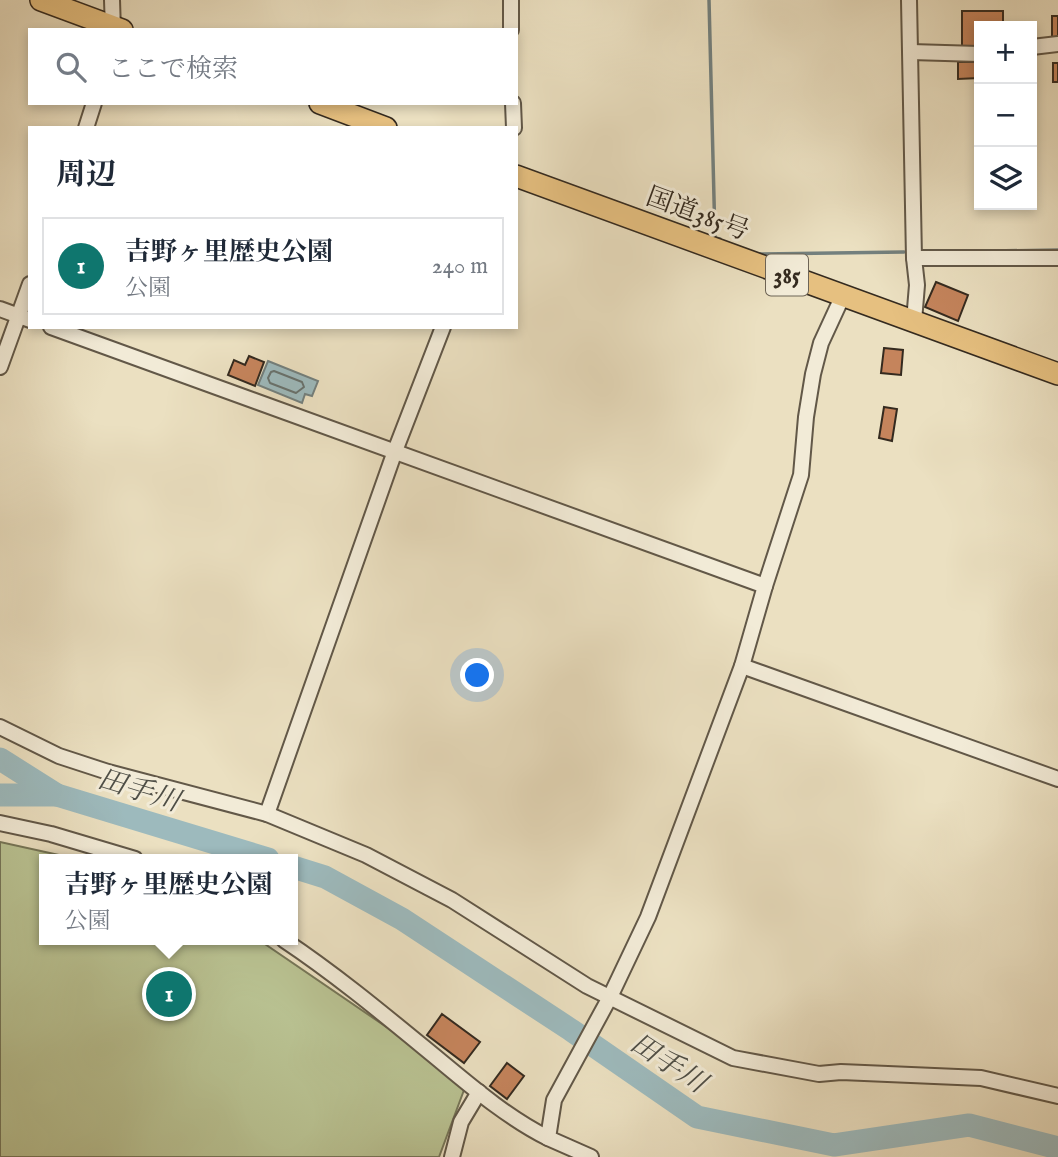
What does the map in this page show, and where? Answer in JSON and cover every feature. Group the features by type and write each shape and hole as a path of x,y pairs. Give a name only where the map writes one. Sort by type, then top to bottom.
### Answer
{"highway":[{"path":"41,0 113,28"},
{"path":"325,105 381,126"},
{"name":"国道385号","path":"518,177 1058,374"}],"street":[{"path":"112,0 116,28"},
{"path":"511,0 511,28"},
{"path":"909,0 914,258 917,285 914,321"},
{"path":"1037,46 1058,44"},
{"path":"911,52 974,54"},
{"path":"87,126 93,105"},
{"path":"513,105 514,126"},
{"path":"914,258 1058,258"},
{"path":"548,1138 554,1100 610,997 648,917 742,666 801,475 813,374 821,343 839,304 838,294"},
{"path":"0,367 24,318 28,295"},
{"path":"0,309 24,318"},
{"path":"57,329 765,586"},
{"path":"267,814 395,451 442,329"},
{"path":"742,666 1058,779"},
{"path":"0,727 60,756 267,814 366,855 452,900 575,979 733,1058 819,1074 841,1072 981,1078 1058,1096"},
{"path":"0,823 63,837 119,854"},
{"path":"292,945 318,962 479,1093 527,1128 591,1156"},
{"path":"452,1157 461,1122 479,1093"}],"green space":[{"path":"0,842 54,854 39,854 39,945 266,945 467,1082 439,1157 0,1157"}],"water":[{"path":"268,361 318,381 312,396 305,394 302,403 258,385"}],"building":[{"path":"962,11 1003,11 1003,21 974,21 974,46 962,46"},
{"path":"1052,16 1058,16 1058,37 1052,37"},
{"path":"958,62 974,62 974,78 958,79"},
{"path":"1053,63 1058,63 1058,82 1053,82"},
{"path":"936,282 968,295 958,321 925,307"},
{"path":"884,348 903,350 901,375 881,373"},
{"path":"249,356 264,362 255,386 228,375 234,360 245,365"},
{"path":"884,407 897,409 892,441 879,438"},
{"path":"442,1014 480,1042 464,1063 427,1035"},
{"path":"507,1063 524,1076 507,1099 490,1086"}],"waterway":[{"path":"709,0 715,238 720,239"},
{"path":"993,251 1058,250"},
{"path":"760,254 904,252"},
{"name":"田手川","path":"0,759 57,795 252,854"},
{"path":"0,795 57,795"},
{"name":"田手川","path":"298,869 325,877 402,919 697,1117 834,1145 969,1125 1058,1148"}],"place":[{"name":"吉野ヶ里歴史公園","path":"169,994"}]}
